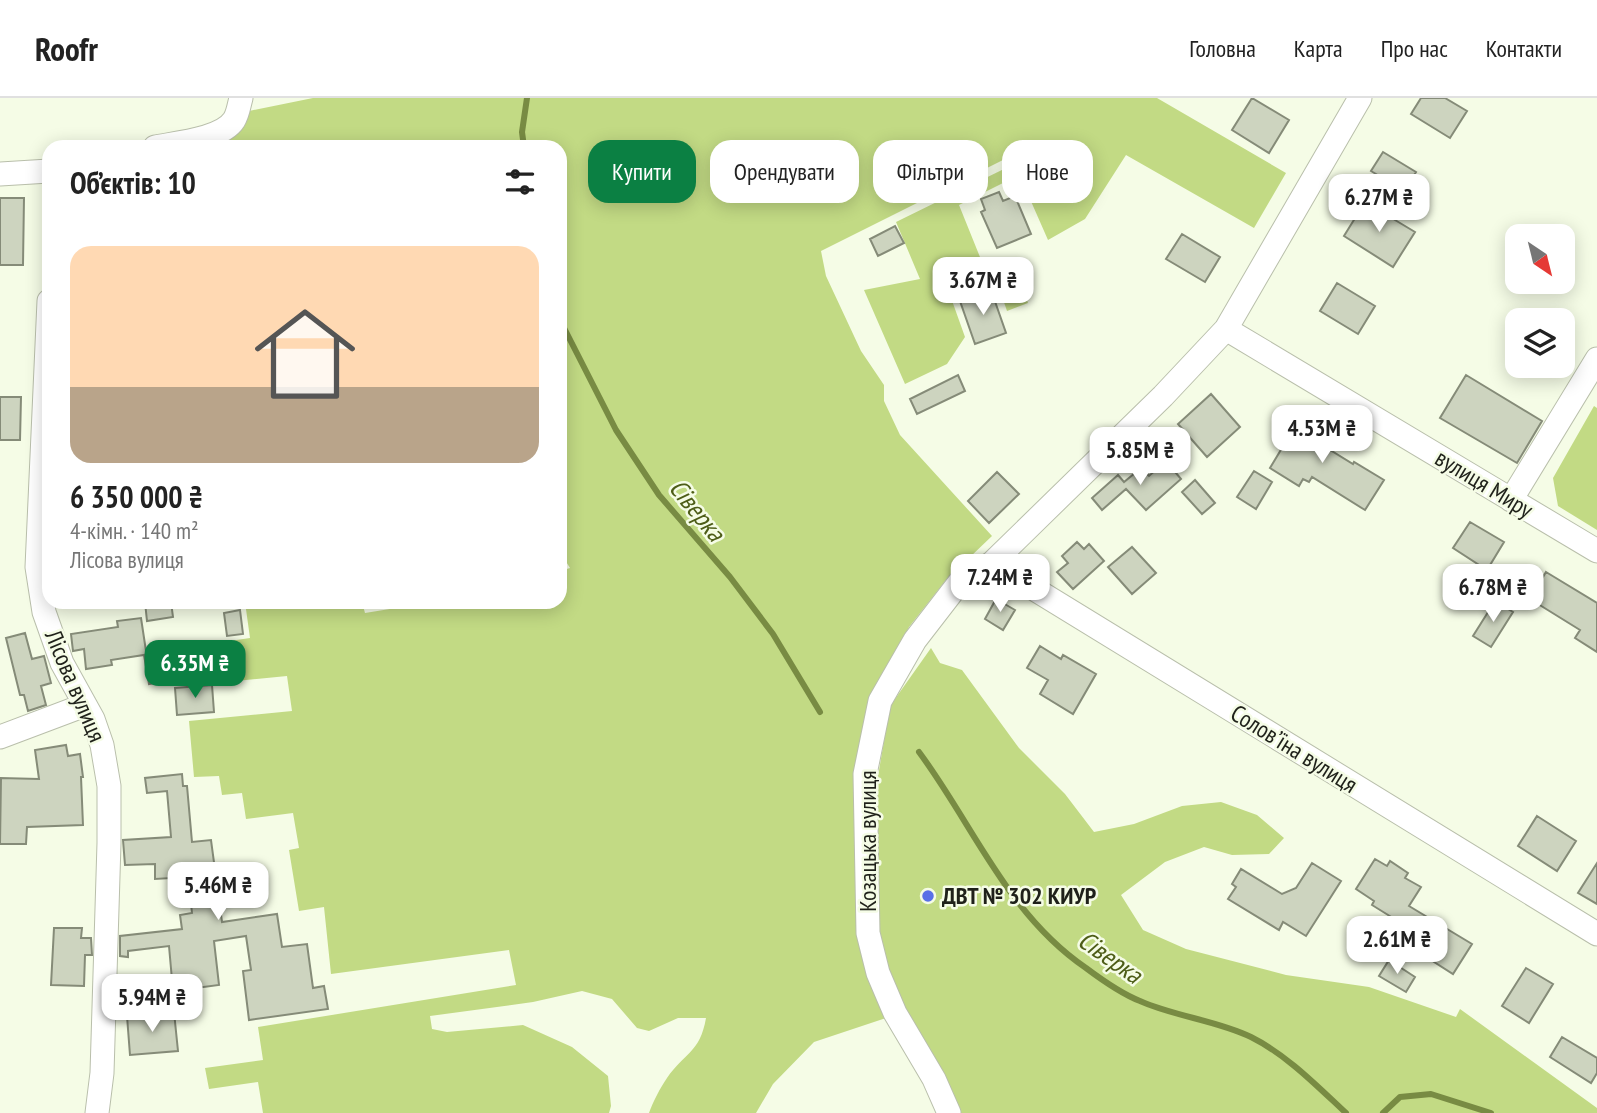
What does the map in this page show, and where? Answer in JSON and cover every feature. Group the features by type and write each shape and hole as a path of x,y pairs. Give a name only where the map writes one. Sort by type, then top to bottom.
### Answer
{"street":[{"path":"189,140 209,136 228,127 236,118 241,98"},
{"name":"Козацька вулиця","path":"949,1113 895,1013 878,973 868,933 865,774 880,701 915,640 959,583 992,563 1163,396 1226,329 1360,98"},
{"path":"0,174 42,171"},
{"name":"вулиця Миру","path":"1226,329 1597,551"},
{"path":"1511,500 1597,359"},
{"name":"Лісова вулиця","path":"42,456 37,567 42,599"},
{"name":"Соловʼїна вулиця","path":"992,563 1597,934"},
{"name":"Лісова вулиця","path":"44,609 62,663 93,719 102,745 109,786 102,1073 97,1113"},
{"path":"0,737 85,705"}],"green space":[{"path":"313,98 1157,98 1286,173 1254,228 1126,155 1085,219 1048,240 1032,203 1093,203 1093,140 1002,140 1002,160 988,168 988,140 873,140 873,203 917,203 821,251 826,276 861,351 884,385 884,401 900,435 992,536 946,580 909,627 873,697 858,773 886,1018 814,1042 773,1084 756,1113 649,1113 667,1078 696,1046 706,1018 678,1018 649,1031 637,1028 612,999 582,991 533,1002 430,1016 432,1029 447,1032 523,1025 572,1047 608,1076 611,1106 609,1113 263,1113 258,1082 209,1089 205,1068 263,1060 258,1027 516,985 509,950 331,974 324,907 299,911 289,850 299,848 293,813 246,819 242,793 222,795 219,776 194,777 189,721 292,711 287,676 226,682 223,642 250,638 246,609 364,609 365,613 390,609 567,609 567,569 570,568 567,563 567,140 217,140 249,111"},
{"path":"1002,170 1002,184 988,190 988,177"},
{"path":"935,203 963,203 959,205 984,267 1014,262 1028,303 1007,311 996,279 950,295 965,337 947,364 905,384 864,290 920,279 896,222"},
{"path":"1594,406 1597,408 1597,530 1558,506 1553,478"},
{"path":"931,648 940,663 962,670 1019,748 1065,794 1094,832 1134,824 1182,806 1221,802 1257,815 1284,838 1269,854 1232,855 1204,847 1165,862 1121,895 1143,930 1186,949 1286,975 1369,987 1456,1017 1460,1009 1597,1108 1597,1113 960,1113 893,991 878,932 878,776 890,706"}],"building":[{"path":"1252,98 1289,120 1269,153 1232,130"},
{"path":"1421,98 1445,98 1467,111 1450,138 1411,114"},
{"path":"1383,152 1416,172 1404,191 1371,171"},
{"path":"999,192 1002,203 1018,203 1031,234 997,248 981,212 985,210 982,203 988,203 988,196"},
{"path":"0,198 24,198 23,265 0,265"},
{"path":"1365,202 1415,232 1393,267 1344,236"},
{"path":"895,226 904,243 878,256 870,239"},
{"path":"1182,234 1220,257 1205,282 1166,259"},
{"path":"1337,283 1375,306 1358,334 1320,311"},
{"path":"991,290 1006,333 975,344 960,301"},
{"path":"958,375 965,391 917,414 910,399"},
{"path":"1466,375 1542,421 1517,463 1440,418"},
{"path":"1211,394 1240,427 1207,457 1178,424"},
{"path":"0,397 21,397 20,440 0,440"},
{"path":"1292,415 1320,431 1314,440 1384,480 1365,510 1312,477 1309,482 1303,479 1299,486 1270,468 1285,443 1278,439"},
{"path":"1166,461 1181,479 1146,510 1126,489 1102,510 1092,498 1118,475 1124,482 1141,468 1149,476"},
{"path":"1254,471 1272,482 1256,509 1237,497"},
{"path":"997,472 1019,494 989,523 968,501"},
{"path":"1195,480 1215,503 1202,514 1182,492"},
{"path":"1470,522 1504,542 1487,570 1453,548"},
{"path":"1077,542 1084,549 1089,544 1104,561 1073,589 1057,572 1068,563 1062,556"},
{"path":"1132,547 1156,573 1132,594 1108,567"},
{"path":"1546,572 1597,603 1597,652 1575,638 1580,630 1530,599"},
{"path":"996,599 1015,610 1003,630 985,619"},
{"path":"1495,601 1513,612 1491,647 1473,636"},
{"path":"146,609 172,609 173,617 147,621"},
{"path":"240,610 243,634 227,636 224,613"},
{"path":"141,618 146,651 179,646 184,678 149,684 144,655 111,660 112,665 86,669 84,649 73,651 71,634 118,627 117,621"},
{"path":"25,633 32,659 44,656 51,683 41,686 46,705 28,711 24,695 20,695 6,638"},
{"path":"1040,646 1061,659 1063,655 1096,674 1073,714 1040,694 1048,680 1027,668"},
{"path":"212,685 214,712 177,715 175,688"},
{"path":"66,745 68,756 80,754 83,825 27,827 26,844 0,844 1,778 39,779 35,750"},
{"path":"182,774 183,786 187,786 192,842 211,840 222,922 277,914 282,947 307,944 313,988 324,986 328,1009 249,1020 243,971 251,970 246,936 214,941 219,985 173,991 169,946 128,951 128,957 120,956 120,936 182,929 180,915 192,913 188,877 155,879 155,864 125,865 123,840 171,837 167,791 147,793 145,778"},
{"path":"1537,816 1576,841 1557,871 1518,846"},
{"path":"1375,859 1387,866 1390,861 1408,873 1405,878 1421,887 1409,906 1472,944 1453,974 1420,953 1426,942 1415,936 1417,933 1372,905 1374,901 1356,889"},
{"path":"1312,863 1341,881 1306,936 1283,922 1279,930 1228,899 1236,887 1232,884 1241,869 1282,894 1296,888"},
{"path":"1597,863 1597,904 1578,893"},
{"path":"54,928 82,928 81,938 91,938 92,955 85,955 84,986 51,985"},
{"path":"1389,960 1415,977 1406,992 1379,976"},
{"path":"1526,968 1553,984 1529,1023 1502,1006"},
{"path":"174,1012 178,1051 130,1055 127,1016"},
{"path":"1562,1037 1597,1058 1597,1073 1591,1083 1550,1057"}],"waterway":[{"name":"Сіверка","path":"523,140 527,98"},
{"name":"Сіверка","path":"567,334 616,430 659,495 730,577 773,634 820,712"},
{"name":"Сіверка","path":"919,752 1013,895 1034,922 1058,946 1119,991 1133,998 1238,1031 1264,1044 1301,1072 1346,1113"},
{"name":"Сіверка","path":"1383,1113 1400,1097 1431,1094 1491,1113"}],"place":[{"name":"ДВТ № 302 КИУР","path":"928,896"}]}
